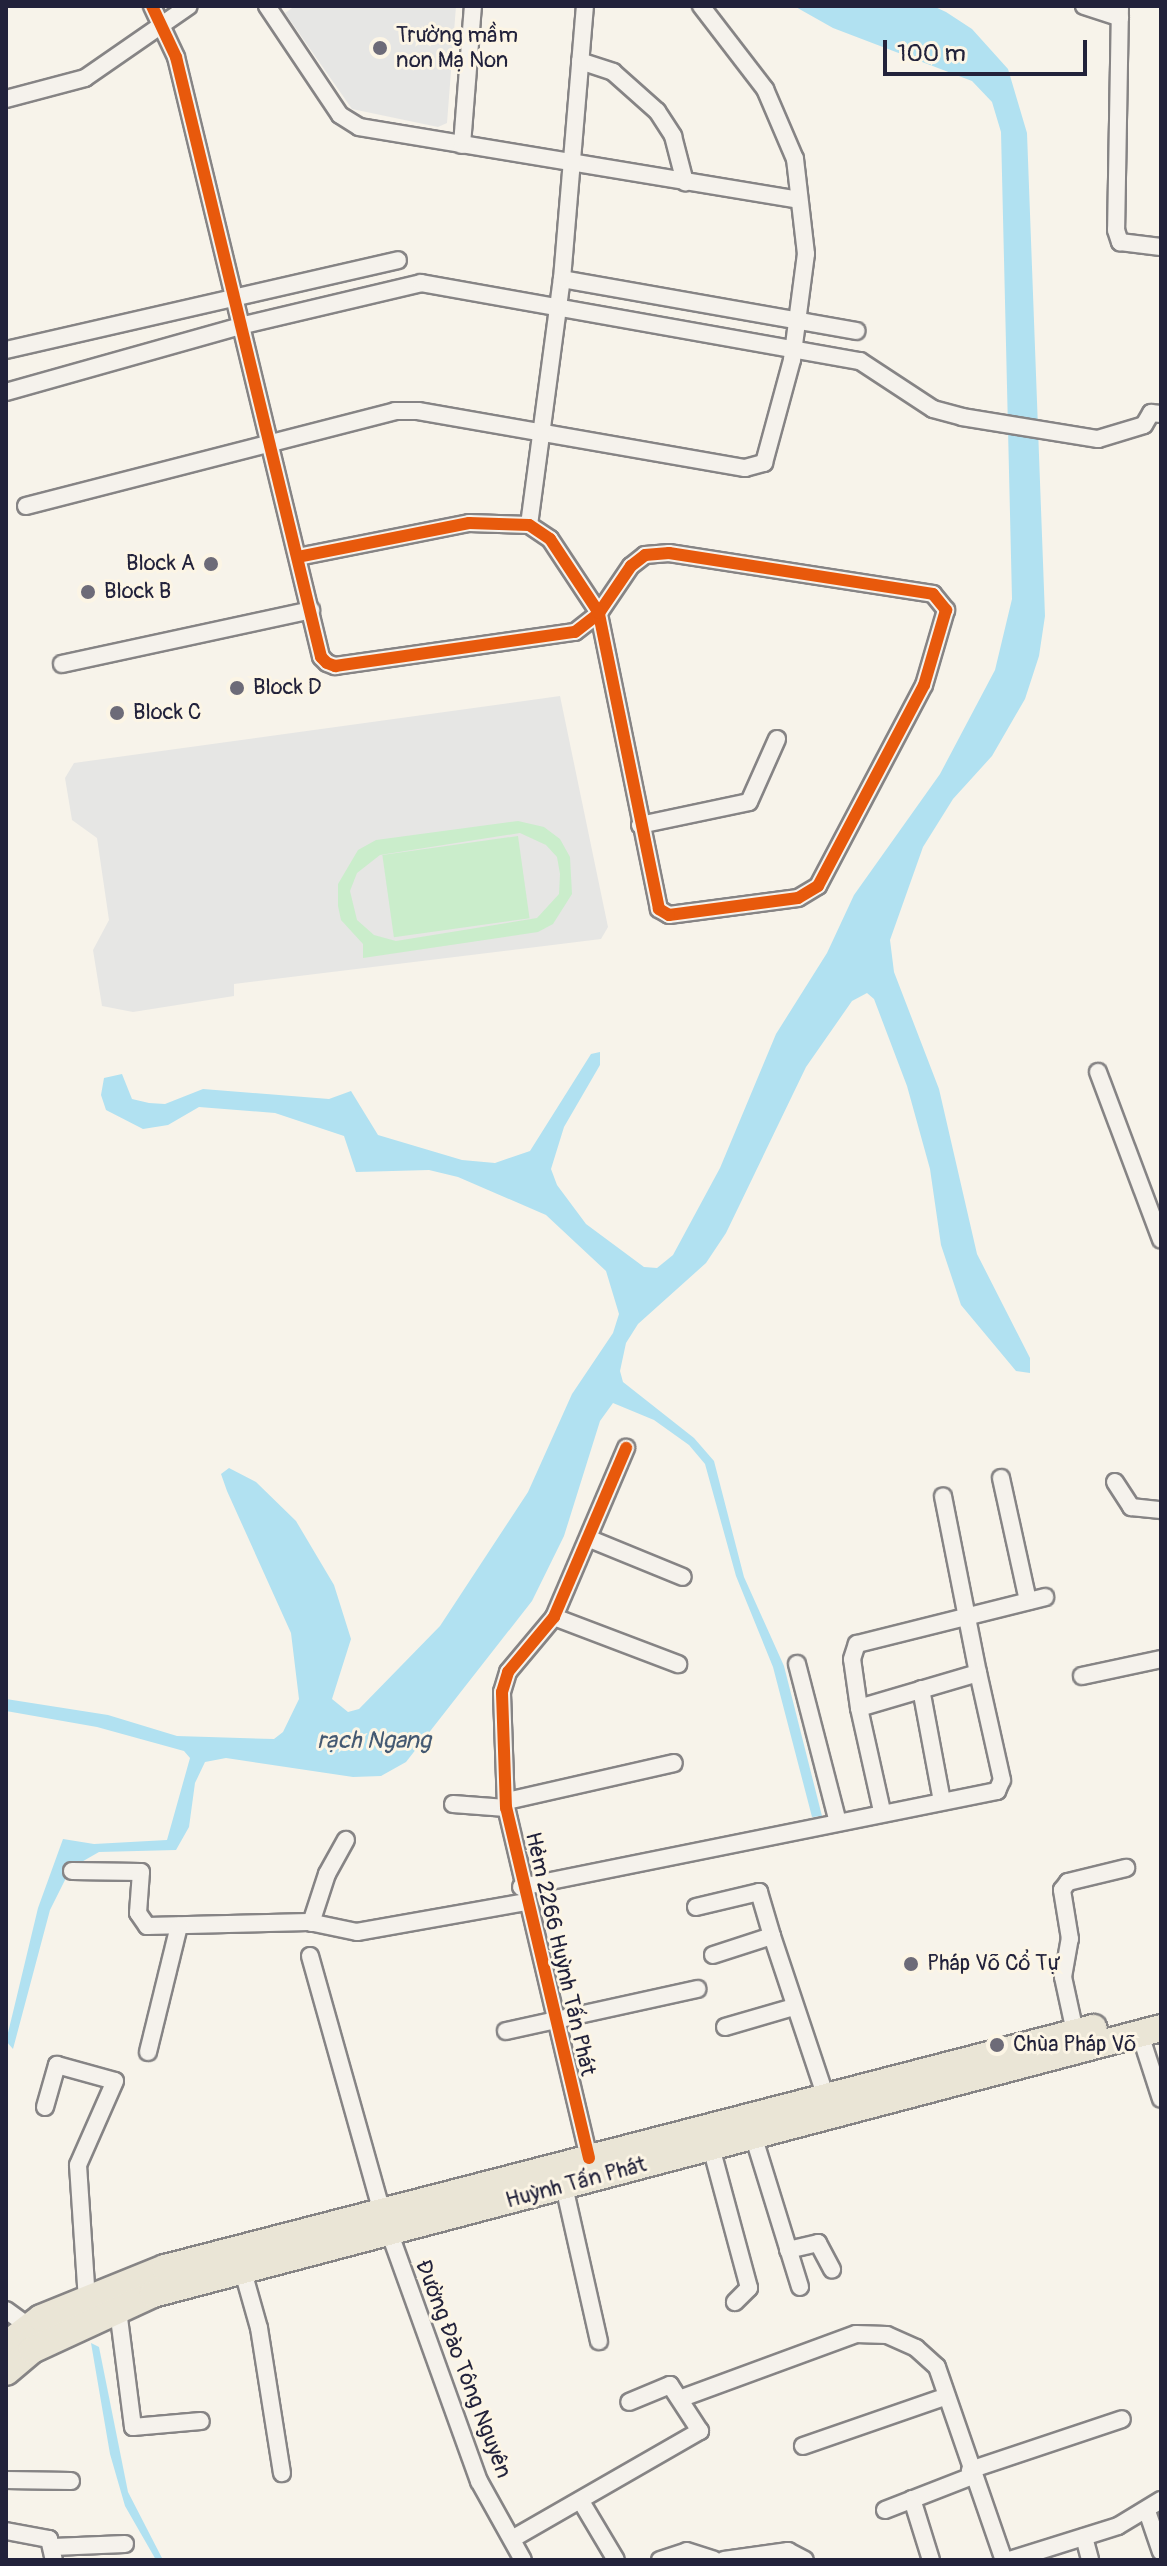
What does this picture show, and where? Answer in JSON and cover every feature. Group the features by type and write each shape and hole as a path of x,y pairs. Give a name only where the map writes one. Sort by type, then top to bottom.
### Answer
{"main road":[{"name":"Huỳnh Tấn Phát","path":"6,2345 29,2327 87,2299 165,2268 564,2186 753,2135 963,2071 1075,2032 1161,2010"},
{"name":"Huỳnh Tấn Phát","path":"6,2372 32,2350 118,2310 589,2158 826,2097 1151,2031"}],"street":[{"path":"152,6 164,23 237,293 321,657 335,666 567,634 599,613 631,566 645,555 669,553 933,594 946,610 924,685 818,886 809,893 665,914 640,825 599,613 550,539 529,525 469,523 298,557"},
{"path":"6,99 85,78 189,6"},
{"path":"267,6 340,115 376,133 799,200"},
{"path":"462,145 473,6"},
{"path":"529,525 559,308 585,6"},
{"path":"26,506 272,446 395,411 755,468 764,463 799,321 806,254 799,200 785,125 745,57 701,6"},
{"path":"1084,6 1120,12 1116,230 1120,242 1161,247"},
{"path":"580,61 613,72 657,111 673,136 685,182"},
{"path":"6,350 237,293 398,260"},
{"path":"562,279 856,331"},
{"path":"6,392 244,325 421,283 860,361 933,409 962,417 1098,439 1144,425 1151,413 1161,414"},
{"path":"62,664 311,610"},
{"path":"640,825 749,802 777,739"},
{"path":"1098,1072 1161,1240"},
{"name":"Hẻm 2266 Huỳnh Tấn Phát","path":"589,2158 523,1894 506,1805 504,1678 554,1617 590,1539 626,1448"},
{"path":"882,1811 859,1708 852,1659 857,1644 1036,1599 1001,1478"},
{"path":"1115,1482 1131,1507 1161,1510"},
{"path":"72,1871 141,1872 140,1921 179,1926 311,1923 357,1932 882,1811 997,1791 1001,1785 943,1496"},
{"path":"590,1539 683,1577"},
{"path":"554,1617 678,1664"},
{"path":"1082,1676 1161,1659"},
{"path":"797,1664 838,1822"},
{"path":"859,1708 978,1673"},
{"path":"921,1689 942,1801"},
{"path":"453,1804 506,1805 674,1763"},
{"path":"311,1923 327,1874 346,1840"},
{"path":"1075,2032 1063,1977 1070,1939 1062,1890 1068,1882 1126,1868"},
{"path":"696,1907 759,1892 794,2007 826,2097"},
{"path":"148,2052 179,1926"},
{"path":"713,1955 772,1936"},
{"name":"Đường Đào Tông Nguyên","path":"310,1956 386,2224 457,2426 479,2481 523,2560"},
{"path":"506,2031 554,2017 697,1989"},
{"path":"725,2027 794,2007"},
{"path":"1151,2031 1161,2099"},
{"path":"45,2107 57,2065 115,2081 78,2165 87,2299"},
{"path":"753,2135 800,2287"},
{"path":"711,2147 749,2288 735,2302"},
{"path":"564,2186 599,2341"},
{"path":"788,2250 818,2243 832,2269"},
{"path":"242,2268 259,2328 282,2473"},
{"path":"6,2310 29,2327"},
{"path":"118,2310 133,2427 201,2421"},
{"path":"682,2398 856,2334 887,2335 916,2348 937,2367 971,2473 1004,2560"},
{"path":"512,2539 582,2503 700,2431 682,2398 664,2383 629,2402"},
{"path":"803,2446 947,2396"},
{"path":"885,2510 971,2473 1122,2419"},
{"path":"6,2480 71,2481"},
{"path":"912,2499 931,2560"},
{"path":"1010,2560 1084,2537 1147,2511 1161,2500"},
{"path":"582,2503 616,2560"},
{"path":"1147,2511 1161,2552"},
{"path":"6,2531 45,2537 53,2554 125,2544"},
{"path":"1084,2537 1090,2560"},
{"path":"660,2560 687,2551 714,2560"},
{"path":"724,2560 788,2551 805,2560"}],"shaded area":[{"name":"Trường mầm non Mạ Non","path":"295,6 456,6 447,123 438,127 352,109 285,13"},
{"path":"560,696 608,927 601,939 234,984 234,996 133,1012 102,1006 93,950 109,920 97,838 72,820 65,778 74,763"}],"green space":[{"path":"518,821 544,827 560,839 570,857 572,894 553,924 538,932 363,958 363,944 341,920 338,884 358,850 376,840","holes":["520,833 546,845 557,857 559,894 537,918 396,941 374,935 357,920 350,891 357,873 380,855"]},
{"path":"518,836 530,918 394,937 382,855"}],"water":[{"name":"rạch Ngang","path":"794,6 933,6 946,12 972,29 1008,69 1027,133 1045,616 1039,656 1025,699 992,756 953,799 923,847 890,940 894,972 939,1089 977,1254 1030,1358 1030,1373 1016,1371 961,1305 941,1245 930,1169 907,1086 874,999 867,993 852,1001 806,1067 726,1233 706,1263 638,1324 626,1343 620,1371 623,1382 694,1438 714,1461 744,1577 784,1666 822,1816 812,1817 773,1667 736,1576 705,1464 689,1445 654,1420 613,1403 600,1421 564,1536 532,1601 406,1762 381,1776 353,1777 226,1758 205,1762 195,1783 189,1827 176,1850 99,1852 71,1868 50,1910 13,2049 6,2041 38,1908 63,1839 94,1844 167,1840 190,1758 184,1751 97,1727 6,1711 6,1699 108,1715 177,1736 274,1739 283,1732 299,1699 291,1633 227,1491 221,1474 229,1468 256,1482 296,1521 334,1585 351,1639 332,1699 348,1712 359,1709 440,1626 528,1492 572,1394 613,1333 619,1314 606,1271 546,1215 458,1177 429,1170 356,1172 344,1136 275,1113 199,1107 168,1125 143,1129 106,1110 101,1095 104,1078 122,1074 132,1099 165,1104 203,1089 329,1099 351,1091 378,1135 462,1160 495,1163 530,1151 591,1054 600,1052 600,1065 564,1127 551,1169 557,1185 586,1224 644,1267 657,1268 673,1255 720,1168 776,1034 827,953 854,895 940,774 995,670 1012,599 1001,132 992,102 972,81 833,28"},
{"path":"91,2343 99,2347 128,2492 163,2560 156,2560 125,2506 110,2454"}],"cycle path":[{"path":"152,6 176,57 321,657 327,663 335,666 575,632 599,613 631,566 645,555 669,553 933,594 946,610 924,685 818,886 798,898 669,915 659,909 599,613 550,539 529,525 469,523 298,557"},
{"path":"589,2158 506,1808 502,1692 508,1672 554,1617 626,1448"}],"place":[{"name":"Trường mầm non Mạ Non","path":"380,48"},
{"name":"Block A","path":"211,564"},
{"name":"Block B","path":"88,592"},
{"name":"Block D","path":"237,688"},
{"name":"Block C","path":"117,713"},
{"name":"Pháp Võ Cổ Tự","path":"911,1964"},
{"name":"Chùa Pháp Võ","path":"997,2045"}]}
